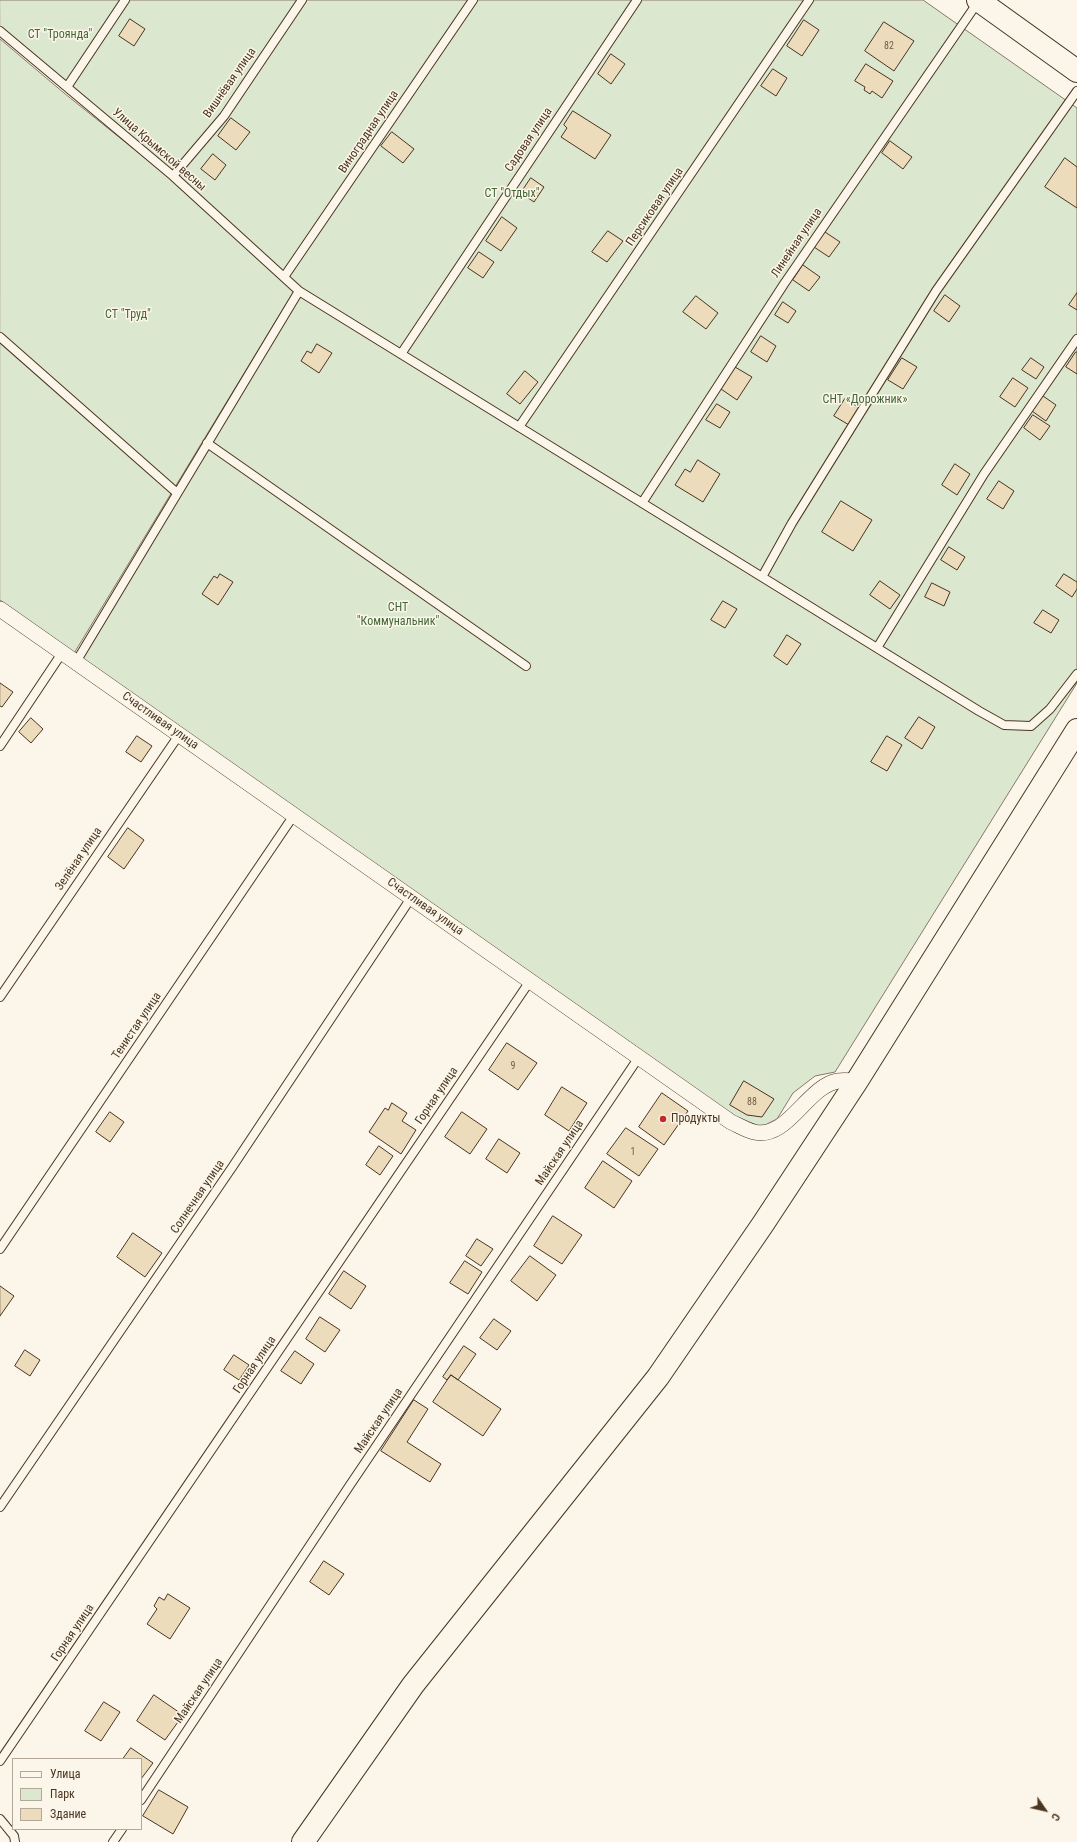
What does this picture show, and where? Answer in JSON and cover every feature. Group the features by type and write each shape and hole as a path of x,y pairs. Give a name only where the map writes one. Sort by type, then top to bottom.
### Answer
{"main road":[{"path":"978,0 1077,71"},
{"path":"303,1842 413,1685 550,1510 658,1377 758,1231 857,1081 1077,730"}],"street":[{"name":"Счастливая улица","path":"0,609 731,1122 754,1132 767,1131 781,1126 823,1087 838,1081 857,1081"}],"lane":[{"path":"67,87 125,0"},
{"name":"Вишнёвая улица","path":"173,176 224,116 302,0"},
{"name":"Виноградная улица","path":"284,277 473,0"},
{"name":"Садовая улица","path":"401,354 637,0"},
{"name":"Персиковая улица","path":"519,427 809,0"},
{"name":"Линейная улица","path":"642,503 784,284 978,0"},
{"name":"Улица Крымской весны","path":"0,31 173,176 299,291 876,648 1004,725 1031,726 1050,709 1077,674"},
{"path":"762,577 792,523 936,291 1077,91"},
{"path":"76,662 299,291"},
{"path":"0,337 177,493"},
{"path":"876,648 984,474 1077,339"},
{"path":"207,443 526,666"},
{"path":"0,746 62,653"},
{"name":"Зелёная улица","path":"0,997 179,735"},
{"name":"Тенистая улица","path":"0,1250 294,815"},
{"name":"Солнечная улица","path":"0,1506 233,1166 412,898"},
{"name":"Горная улица","path":"0,1761 530,981"},
{"name":"Майская улица","path":"142,1798 639,1057"},
{"path":"0,1819 14,1836 15,1842"},
{"path":"113,1842 121,1830"}],"green space":[{"path":"0,0 923,0 1077,108 1077,683 835,1072 815,1076 793,1093 777,1119 761,1127 732,1115 76,662 299,291 0,29"},
{"name":"СТ \"Труд\"","path":"0,39 64,93 170,178 294,291 73,655 0,600"}],"building":[{"path":"130,19 145,29 134,46 119,36"},
{"path":"804,20 819,30 802,56 787,46"},
{"path":"884,22 914,41 894,71 865,51"},
{"path":"611,54 625,64 611,84 598,74"},
{"path":"866,64 893,81 882,98 872,91 870,94 864,90 865,87 855,81"},
{"path":"773,69 787,78 776,96 761,86"},
{"path":"573,111 611,135 595,159 561,137 567,128 564,125"},
{"path":"231,118 250,132 236,150 218,136"},
{"path":"392,132 414,149 403,163 381,146"},
{"path":"890,141 912,157 903,169 882,153"},
{"path":"213,154 226,165 215,180 201,169"},
{"path":"1065,158 1077,167 1077,208 1045,187"},
{"path":"531,178 544,187 534,202 521,193"},
{"path":"502,217 517,228 501,251 486,241"},
{"path":"608,231 623,241 607,262 592,252"},
{"path":"825,232 840,242 829,257 814,247"},
{"path":"479,252 494,262 483,278 468,268"},
{"path":"803,265 820,277 809,291 793,280"},
{"path":"1077,293 1077,310 1069,305"},
{"path":"945,295 960,306 949,322 934,311"},
{"path":"696,296 718,313 706,329 683,312"},
{"path":"783,302 796,311 788,323 775,315"},
{"path":"761,336 776,346 767,362 751,352"},
{"path":"317,344 332,353 319,373 301,361 307,351 311,353"},
{"path":"1077,352 1077,374 1066,367"},
{"path":"902,358 917,367 903,389 888,380"},
{"path":"1031,358 1044,367 1036,379 1022,370"},
{"path":"735,367 752,377 737,400 721,389"},
{"path":"525,371 538,382 520,404 507,394"},
{"path":"1013,378 1028,388 1015,407 1000,397"},
{"path":"1043,396 1056,405 1046,421 1032,411"},
{"path":"845,399 860,408 849,425 834,416"},
{"path":"717,404 730,412 720,428 706,420"},
{"path":"1033,415 1050,426 1040,440 1024,428"},
{"path":"698,460 720,474 703,502 675,485 685,469 690,472"},
{"path":"955,464 970,474 957,495 942,485"},
{"path":"999,481 1014,491 1003,509 987,499"},
{"path":"841,501 872,520 853,551 822,532"},
{"path":"949,547 965,557 957,570 941,560"},
{"path":"220,574 233,582 218,605 202,594 214,576 217,578"},
{"path":"1064,574 1077,582 1077,589 1072,597 1056,586"},
{"path":"880,581 900,595 890,609 870,595"},
{"path":"932,583 950,592 944,606 925,597"},
{"path":"723,601 737,609 725,628 711,620"},
{"path":"1043,610 1059,620 1051,633 1034,623"},
{"path":"787,635 801,644 787,665 774,656"},
{"path":"0,683 13,692 2,707 0,706"},
{"path":"919,717 935,727 922,749 905,738"},
{"path":"31,718 43,729 31,743 19,732"},
{"path":"137,736 152,746 141,762 126,752"},
{"path":"887,736 902,745 887,771 871,762"},
{"path":"128,828 144,840 124,869 108,857"},
{"path":"507,1043 537,1063 518,1090 489,1070"},
{"path":"744,1081 774,1099 762,1117 747,1115 730,1105"},
{"path":"562,1087 587,1103 569,1131 545,1115"},
{"name":"Продукты","path":"662,1093 688,1111 664,1145 639,1127"},
{"path":"392,1103 407,1113 402,1121 416,1130 401,1154 369,1132 385,1108 388,1110"},
{"path":"110,1112 124,1122 110,1142 96,1132"},
{"path":"462,1112 487,1129 470,1154 445,1137"},
{"path":"626,1128 658,1149 639,1176 607,1154"},
{"path":"499,1139 520,1153 507,1173 486,1159"},
{"path":"379,1146 393,1156 380,1175 366,1165"},
{"path":"603,1161 632,1181 614,1208 585,1188"},
{"path":"553,1216 582,1235 562,1264 534,1246"},
{"path":"133,1233 162,1253 145,1277 117,1257"},
{"path":"477,1239 493,1249 481,1266 466,1256"},
{"path":"530,1256 556,1275 537,1301 511,1281"},
{"path":"465,1261 482,1272 468,1294 450,1283"},
{"path":"344,1271 366,1286 351,1309 329,1294"},
{"path":"0,1286 14,1296 0,1316"},
{"path":"320,1317 340,1330 325,1352 306,1339"},
{"path":"494,1319 511,1331 497,1350 480,1338"},
{"path":"464,1346 476,1354 458,1380 451,1375 447,1380 443,1377"},
{"path":"25,1350 40,1360 30,1376 15,1366"},
{"path":"295,1351 314,1364 301,1384 281,1371"},
{"path":"234,1355 249,1365 239,1380 224,1370"},
{"path":"451,1375 501,1409 483,1436 433,1402"},
{"path":"414,1400 428,1409 407,1442 441,1464 430,1482 381,1451"},
{"path":"324,1561 344,1574 329,1595 310,1582"},
{"path":"168,1594 190,1608 170,1639 147,1624 157,1609 154,1606 159,1597 164,1600"},
{"path":"154,1695 183,1715 165,1740 137,1721"},
{"path":"104,1702 120,1712 101,1741 85,1731"},
{"path":"131,1748 153,1763 142,1778 142,1758 124,1758"},
{"path":"159,1790 188,1807 173,1834 143,1816"}],"place":[{"name":"Продукты","path":"663,1119"}],"park label":[{"name":"СТ \"Троянда\"","path":"60,35"},
{"name":"СТ \"Отдых\"","path":"512,194"},
{"name":"СНТ «Дорожник»","path":"865,400"},
{"name":"СНТ \"Коммунальник\"","path":"398,615"}]}
